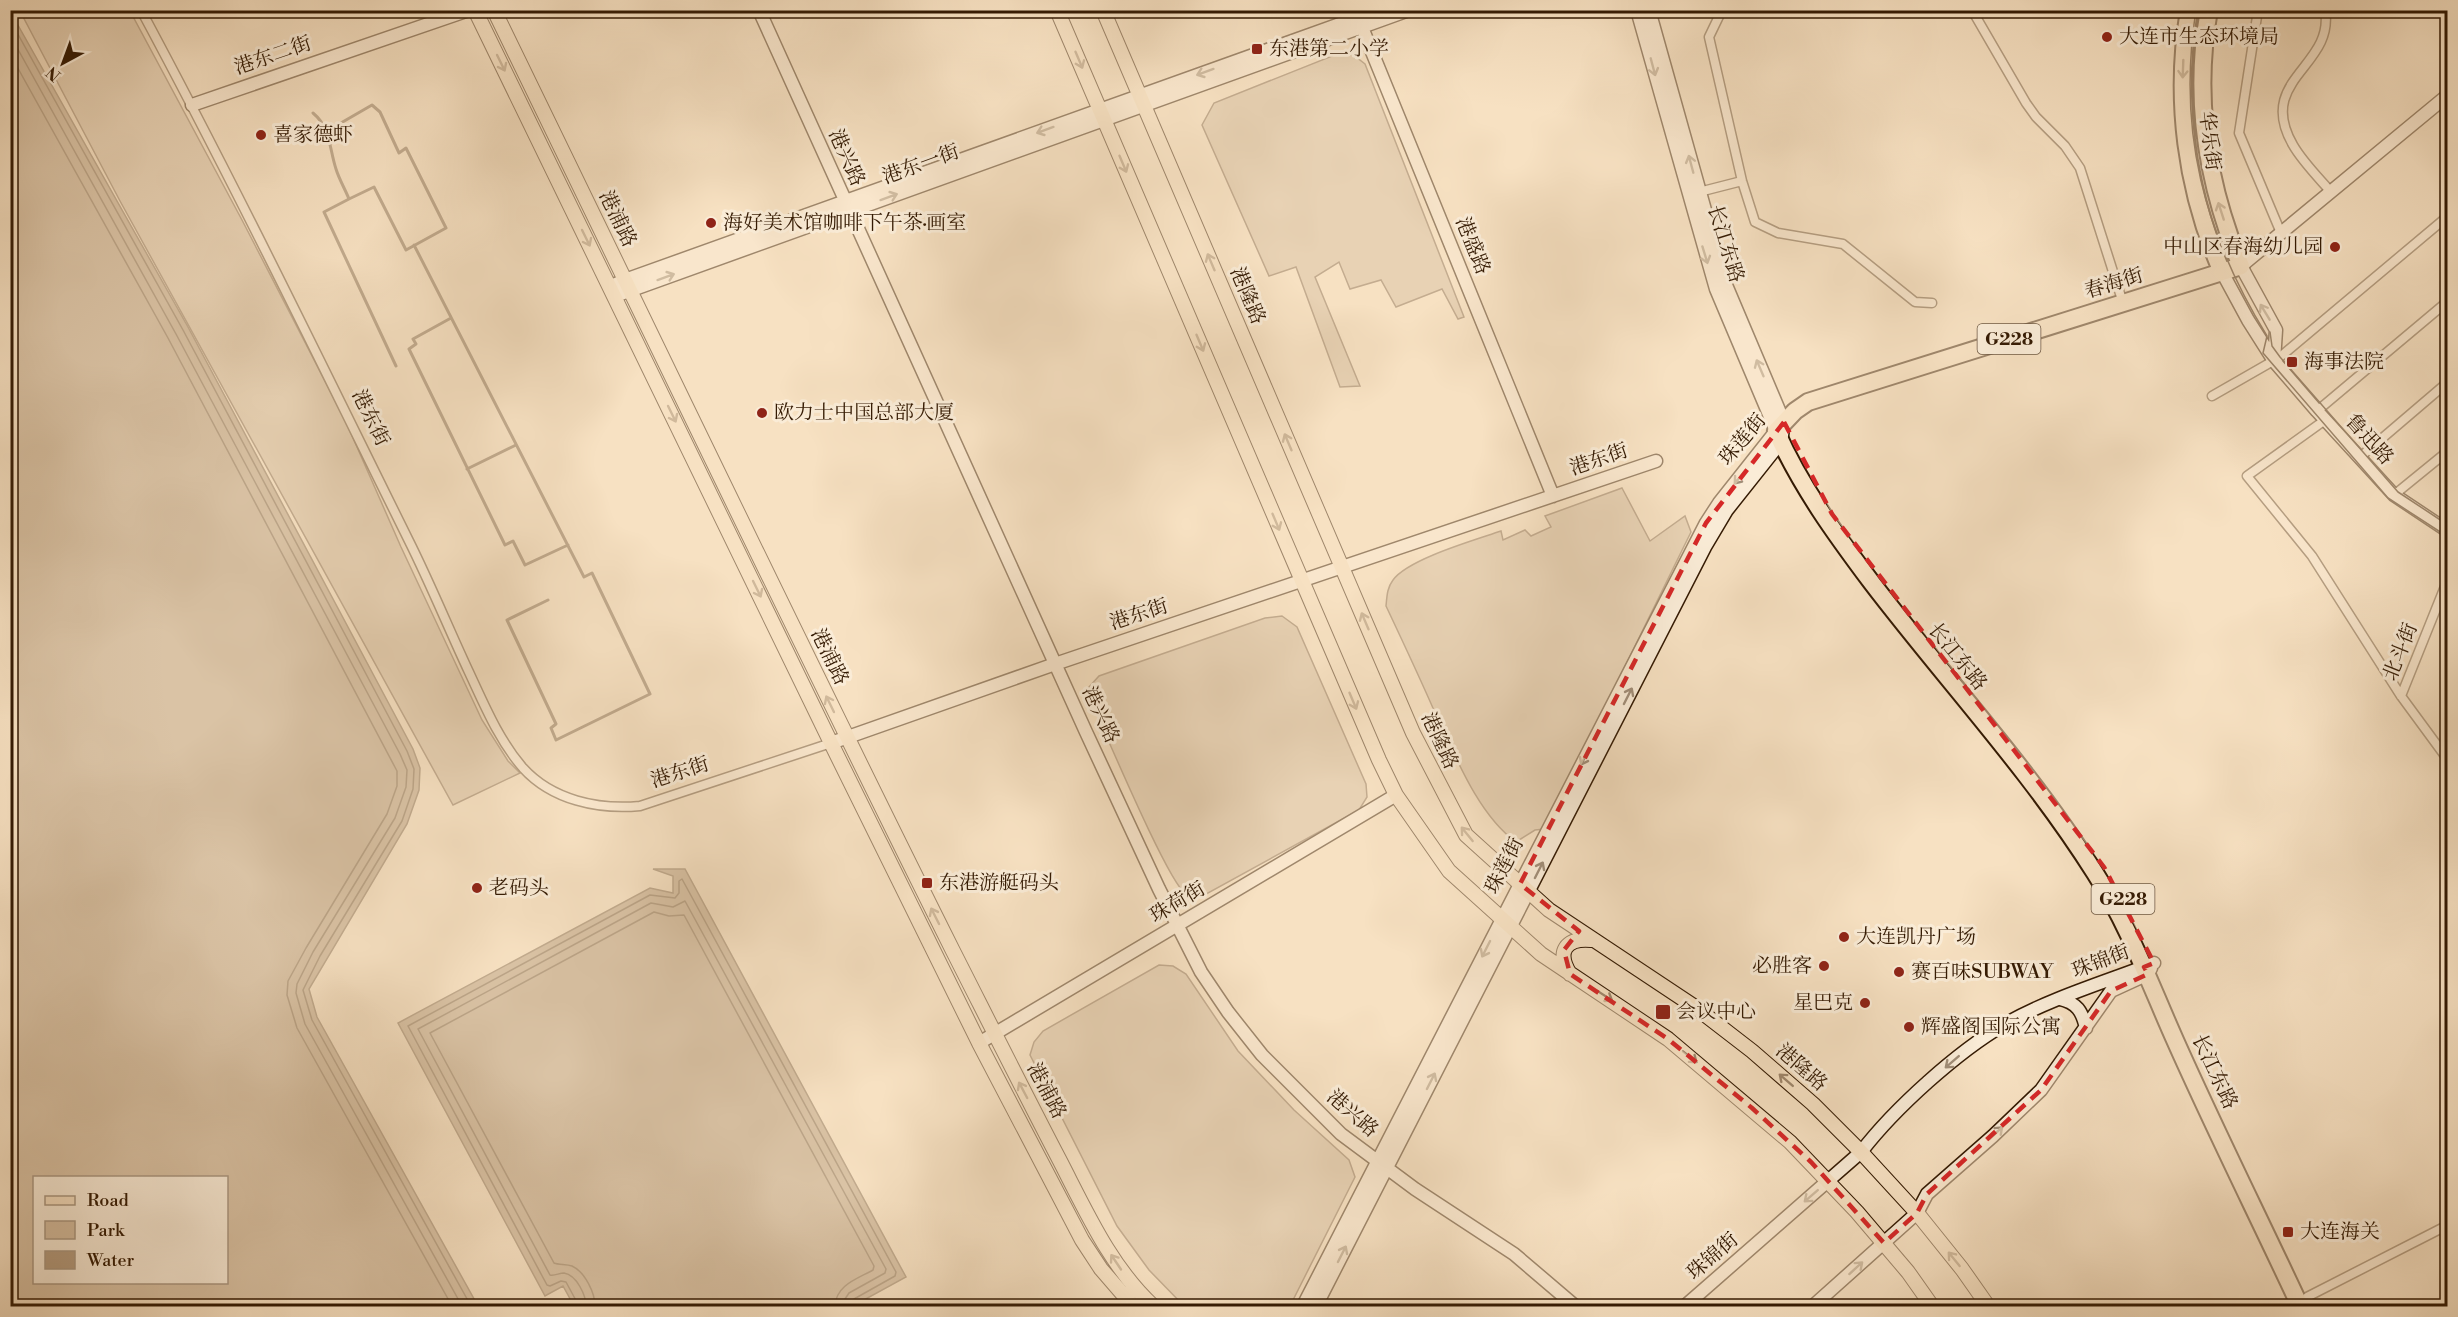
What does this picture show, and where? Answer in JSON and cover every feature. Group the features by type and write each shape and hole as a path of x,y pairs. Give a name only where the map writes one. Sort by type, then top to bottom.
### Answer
{"highway":[{"name":"华乐街","path":"2188,10 2182,84 2186,143 2196,197 2212,249 2222,272"},
{"name":"华乐街","path":"2209,10 2202,83 2206,141 2215,193 2241,266"},
{"name":"春海街","path":"1780,432 1795,411 1808,402 2241,266"},
{"name":"长江东路","path":"1780,432 1839,523 1926,638 2030,765 2104,867 2133,916 2149,968 2185,1036 2306,1303"}],"main road":[{"name":"港东二街","path":"192,105 469,10"},
{"name":"港浦路","path":"475,10 831,743 980,1043 1082,1240 1130,1306"},
{"name":"港浦路","path":"494,10 847,738 995,1035 1096,1231 1126,1276 1153,1306"},
{"name":"港兴路","path":"759,10 1055,664 1154,879 1201,972 1228,1012 1262,1055 1341,1134 1382,1165 1514,1254 1575,1306"},
{"path":"1057,10 1302,582 1396,795 1449,871 1541,954 1644,1022 1710,1073 1790,1142 1829,1181 1884,1243 1932,1306"},
{"name":"港隆路","path":"1103,10 1413,733 1466,835 1549,910 1668,989 1730,1034 1792,1086 1861,1152 1917,1213 1988,1306"},
{"name":"港东一街","path":"612,292 615,296 628,285 1102,115 1379,10"},
{"name":"港东一街","path":"1358,19 1409,10"},
{"name":"长江东路","path":"1637,10 1713,279 1746,365 1780,432"},
{"name":"长江东路","path":"1649,10 1726,285 1780,432"},
{"name":"港盛路","path":"1358,19 1553,496"},
{"name":"春海街","path":"2241,266 2448,95"},
{"path":"2241,266 2276,330 2274,361"},
{"name":"鲁迅路","path":"2222,272 2274,361 2321,416 2394,495 2448,531"},
{"name":"珠莲街","path":"1304,1306 1382,1165 1706,523 1719,503 1780,432"},
{"name":"港东街","path":"831,743 1055,664 1656,461"},
{"name":"珠荷街","path":"980,1043 1396,795"},
{"path":"1570,974 1563,963 1564,950 1569,943 1576,940 1591,940"},
{"name":"珠锦街","path":"1685,1306 1861,1152 1879,1128 1973,1044 2006,1024 2060,999 2149,968"},
{"name":"珠锦街","path":"1813,1306 1917,1213 1928,1194 2041,1090 2111,991 2149,968"},
{"path":"2060,999 2071,1002 2079,1008 2086,1028"},
{"name":"珠莲街","path":"1316,1306 1382,1165"}],"street":[{"name":"港东街","path":"141,10 192,105 410,544 485,708 502,741 525,770 553,790 586,804 614,808 631,807 665,799 831,743"},
{"path":"1722,10 1709,37 1742,181 1755,222 1778,233 1843,244 1915,302 1932,303"},
{"path":"1972,10 2026,103 2036,117 2065,146 2080,168 2123,303"},
{"path":"2258,10 2240,133 2241,141 2281,233"},
{"path":"2325,10 2324,39 2318,51 2293,79 2286,92 2283,110 2286,128 2293,145 2331,192"},
{"path":"2444,10 2448,15"},
{"path":"1699,192 1742,181"},
{"path":"2212,396 2274,361 2448,216"},
{"path":"2400,696 2312,556 2247,476 2321,416 2448,301"},
{"path":"2359,458 2448,382"},
{"path":"2394,495 2448,451"},
{"name":"北斗街","path":"2448,579 2400,696 2448,760"},
{"path":"2306,1303 2448,1225"}],"highlighted area":[{"path":"1784,422 1832,514 2104,867 2154,963 2144,967 2148,974 2111,991 2041,1090 1927,1194 1917,1213 1884,1243 1811,1162 1752,1108 1668,1039 1570,974 1564,950 1579,931 1520,884 1706,523"}],"green space":[{"path":"20,11 130,11 242,220 346,422 401,547 482,720 508,761 520,773 453,805 120,201"},
{"path":"1347,50 1365,64 1464,317 1458,319 1442,289 1396,307 1381,280 1350,289 1339,262 1315,277 1360,386 1340,387 1296,267 1269,276 1202,125 1214,103"},
{"path":"1622,488 1650,541 1685,516 1691,532 1545,829 1535,830 1516,842 1490,816 1460,766 1386,606 1388,589 1401,572 1427,558 1501,531 1503,540 1525,530 1531,536 1551,527 1545,516"},
{"path":"1282,616 1297,627 1366,784 1367,797 1359,810 1199,898 1186,894 1177,884 1151,835 1090,699 1089,687 1099,676 1265,618"},
{"path":"1159,965 1173,966 1186,974 1238,1051 1294,1110 1349,1160 1355,1177 1290,1306 1184,1306 1149,1270 1117,1226 1030,1055 1034,1042 1043,1031"}],"water":[{"path":"10,11 188,327 413,749 420,768 419,790 407,824 309,989 317,1017 478,1306 11,1306"},
{"path":"653,869 685,869 906,1277 853,1306 574,1306 563,1286 545,1296 398,1023 650,888 673,893 673,876"}],"waterway":[{"path":"327,131 372,105 380,112 399,153 406,148 446,228 406,250 374,187 349,199"},
{"path":"313,113 326,132 337,173 349,199 324,212 396,366"},
{"path":"414,245 584,577 592,573 650,694 556,740 551,728 556,724 507,620 548,600"},
{"path":"451,318 413,339 416,344 409,349 505,545 513,541 525,565 568,545"},
{"path":"467,469 516,445"}],"tram line":[{"path":"2196,10 2191,55 2190,98 2201,180 2227,259 2267,336 2263,353 2388,498 2448,537"},
{"path":"2270,332 2272,346 2280,357 2398,492 2448,525"}],"place":[{"name":"大连市生态环境局","path":"2107,37"},
{"name":"东港第二小学","path":"1257,49"},
{"name":"喜家德虾","path":"261,135"},
{"name":"海好美术馆咖啡下午茶·画室","path":"711,223"},
{"name":"中山区春海幼儿园","path":"2335,247"},
{"name":"海事法院","path":"2292,362"},
{"name":"欧力士中国总部大厦","path":"762,413"},
{"name":"东港游艇码头","path":"927,883"},
{"name":"老码头","path":"477,888"},
{"name":"大连凯丹广场","path":"1844,937"},
{"name":"必胜客","path":"1824,966"},
{"name":"赛百味SUBWAY","path":"1899,972"},
{"name":"星巴克","path":"1865,1003"},
{"name":"会议中心","path":"1663,1012"},
{"name":"辉盛阁国际公寓","path":"1909,1027"},
{"name":"大连海关","path":"2288,1232"}]}
